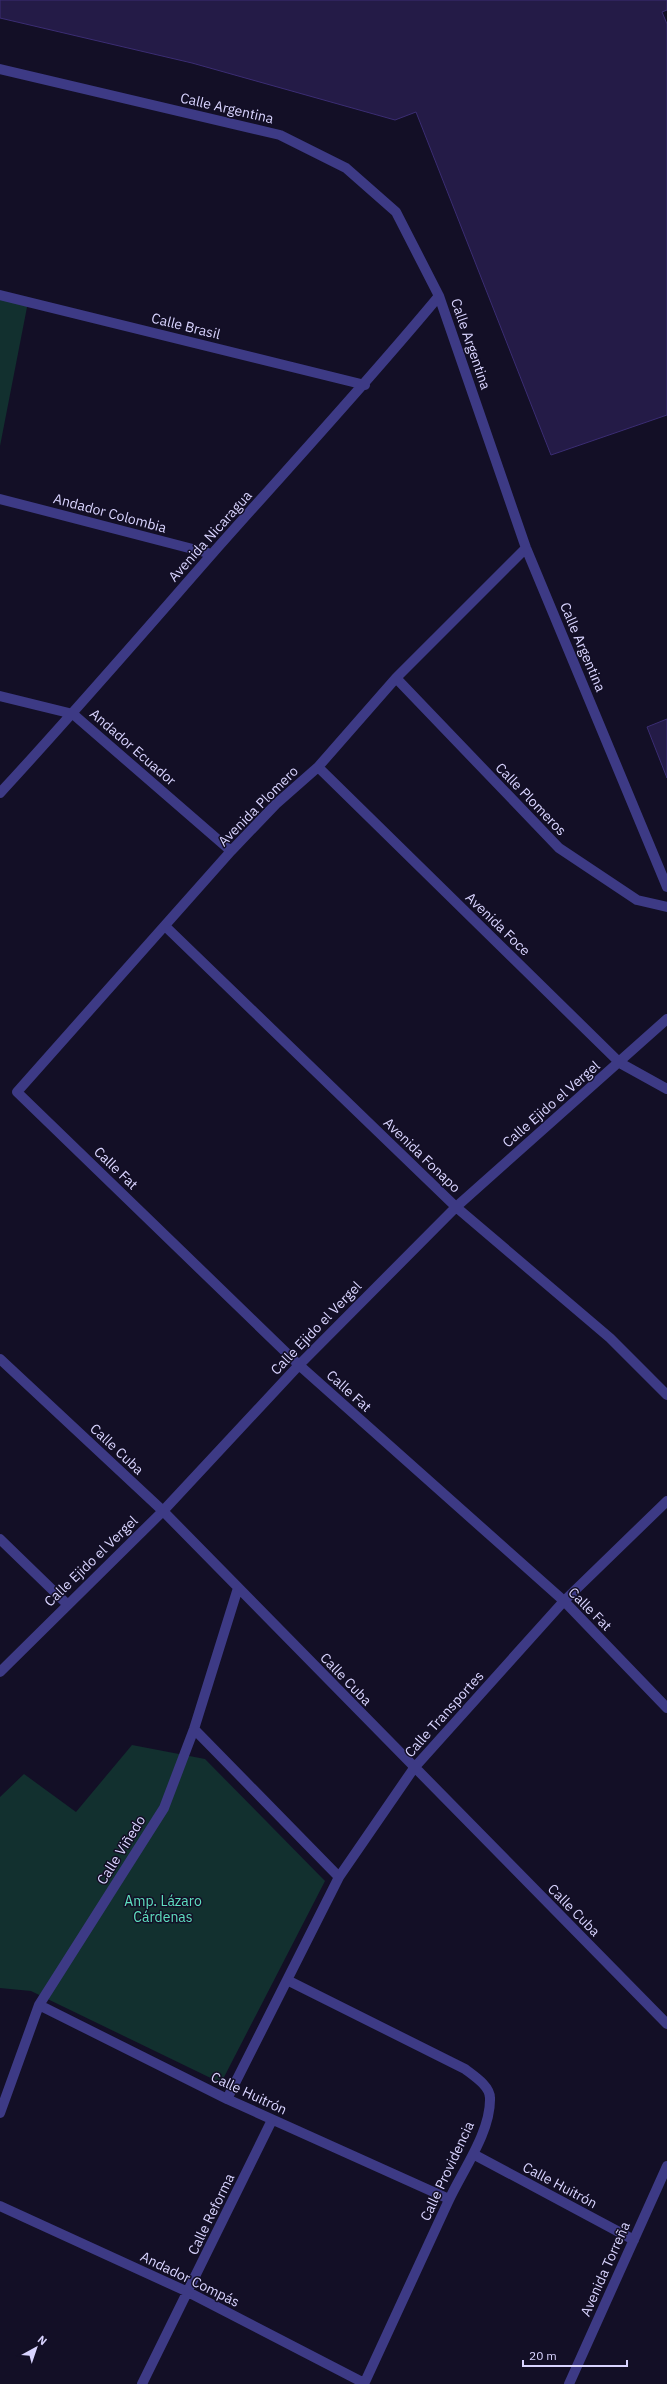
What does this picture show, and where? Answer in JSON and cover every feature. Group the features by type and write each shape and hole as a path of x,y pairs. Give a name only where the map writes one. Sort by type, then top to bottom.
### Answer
{"street":[{"name":"Calle Argentina","path":"0,69 280,135 346,168 396,212 440,296 526,548 667,887"},
{"name":"Calle Brasil","path":"0,295 364,385"},
{"name":"Avenida Nicaragua","path":"0,793 73,714 212,554 364,385 440,296"},
{"name":"Andador Colombia","path":"0,499 212,554"},
{"name":"Avenida Plomero","path":"17,1092 231,851 276,804 318,767 396,678 526,548"},
{"name":"Calle Plomeros","path":"396,678 559,848 637,900 667,907"},
{"name":"Andador Ecuador","path":"0,696 73,714 231,851"},
{"name":"Avenida Foce","path":"318,767 620,1063 667,1089"},
{"name":"Avenida Fonapo","path":"166,926 456,1207 610,1338 667,1395"},
{"name":"Calle Ejido el Vergel","path":"0,1672 67,1604 163,1511 299,1365 456,1207 620,1063 667,1019"},
{"name":"Calle Fat","path":"17,1092 299,1365 564,1601 667,1708"},
{"name":"Calle Cuba","path":"0,1359 163,1511 667,2024"},
{"name":"Calle Transportes","path":"287,1980 339,1877 414,1768 564,1601 667,1501"},
{"path":"0,1539 67,1604"},
{"name":"Calle Viñedo","path":"0,2113 40,2005 164,1808 194,1729 238,1588"},
{"path":"194,1729 339,1877"},
{"path":"227,2099 287,1980"},
{"name":"Calle Providencia","path":"287,1980 465,2069 480,2081 490,2096 489,2113 473,2154 449,2199 364,2384"},
{"name":"Calle Huitrón","path":"40,2005 227,2099 449,2199"},
{"name":"Calle Reforma","path":"142,2384 272,2120"},
{"name":"Calle Huitrón","path":"473,2154 634,2240"},
{"name":"Avenida Torreña","path":"569,2384 667,2166"},
{"name":"Andador Compás","path":"0,2206 188,2292 364,2384"}],"green space":[{"path":"0,295 28,302 0,446"},
{"name":"Amp. Lázaro Cárdenas","path":"132,1745 205,1759 325,1881 221,2083 31,1991 0,1988 0,1797 24,1774 76,1812"}],"building":[{"path":"0,0 667,0 667,10 662,12 667,24 667,415 551,455 416,112 395,120 192,63 0,18"},
{"path":"667,719 667,778 647,727"}]}
